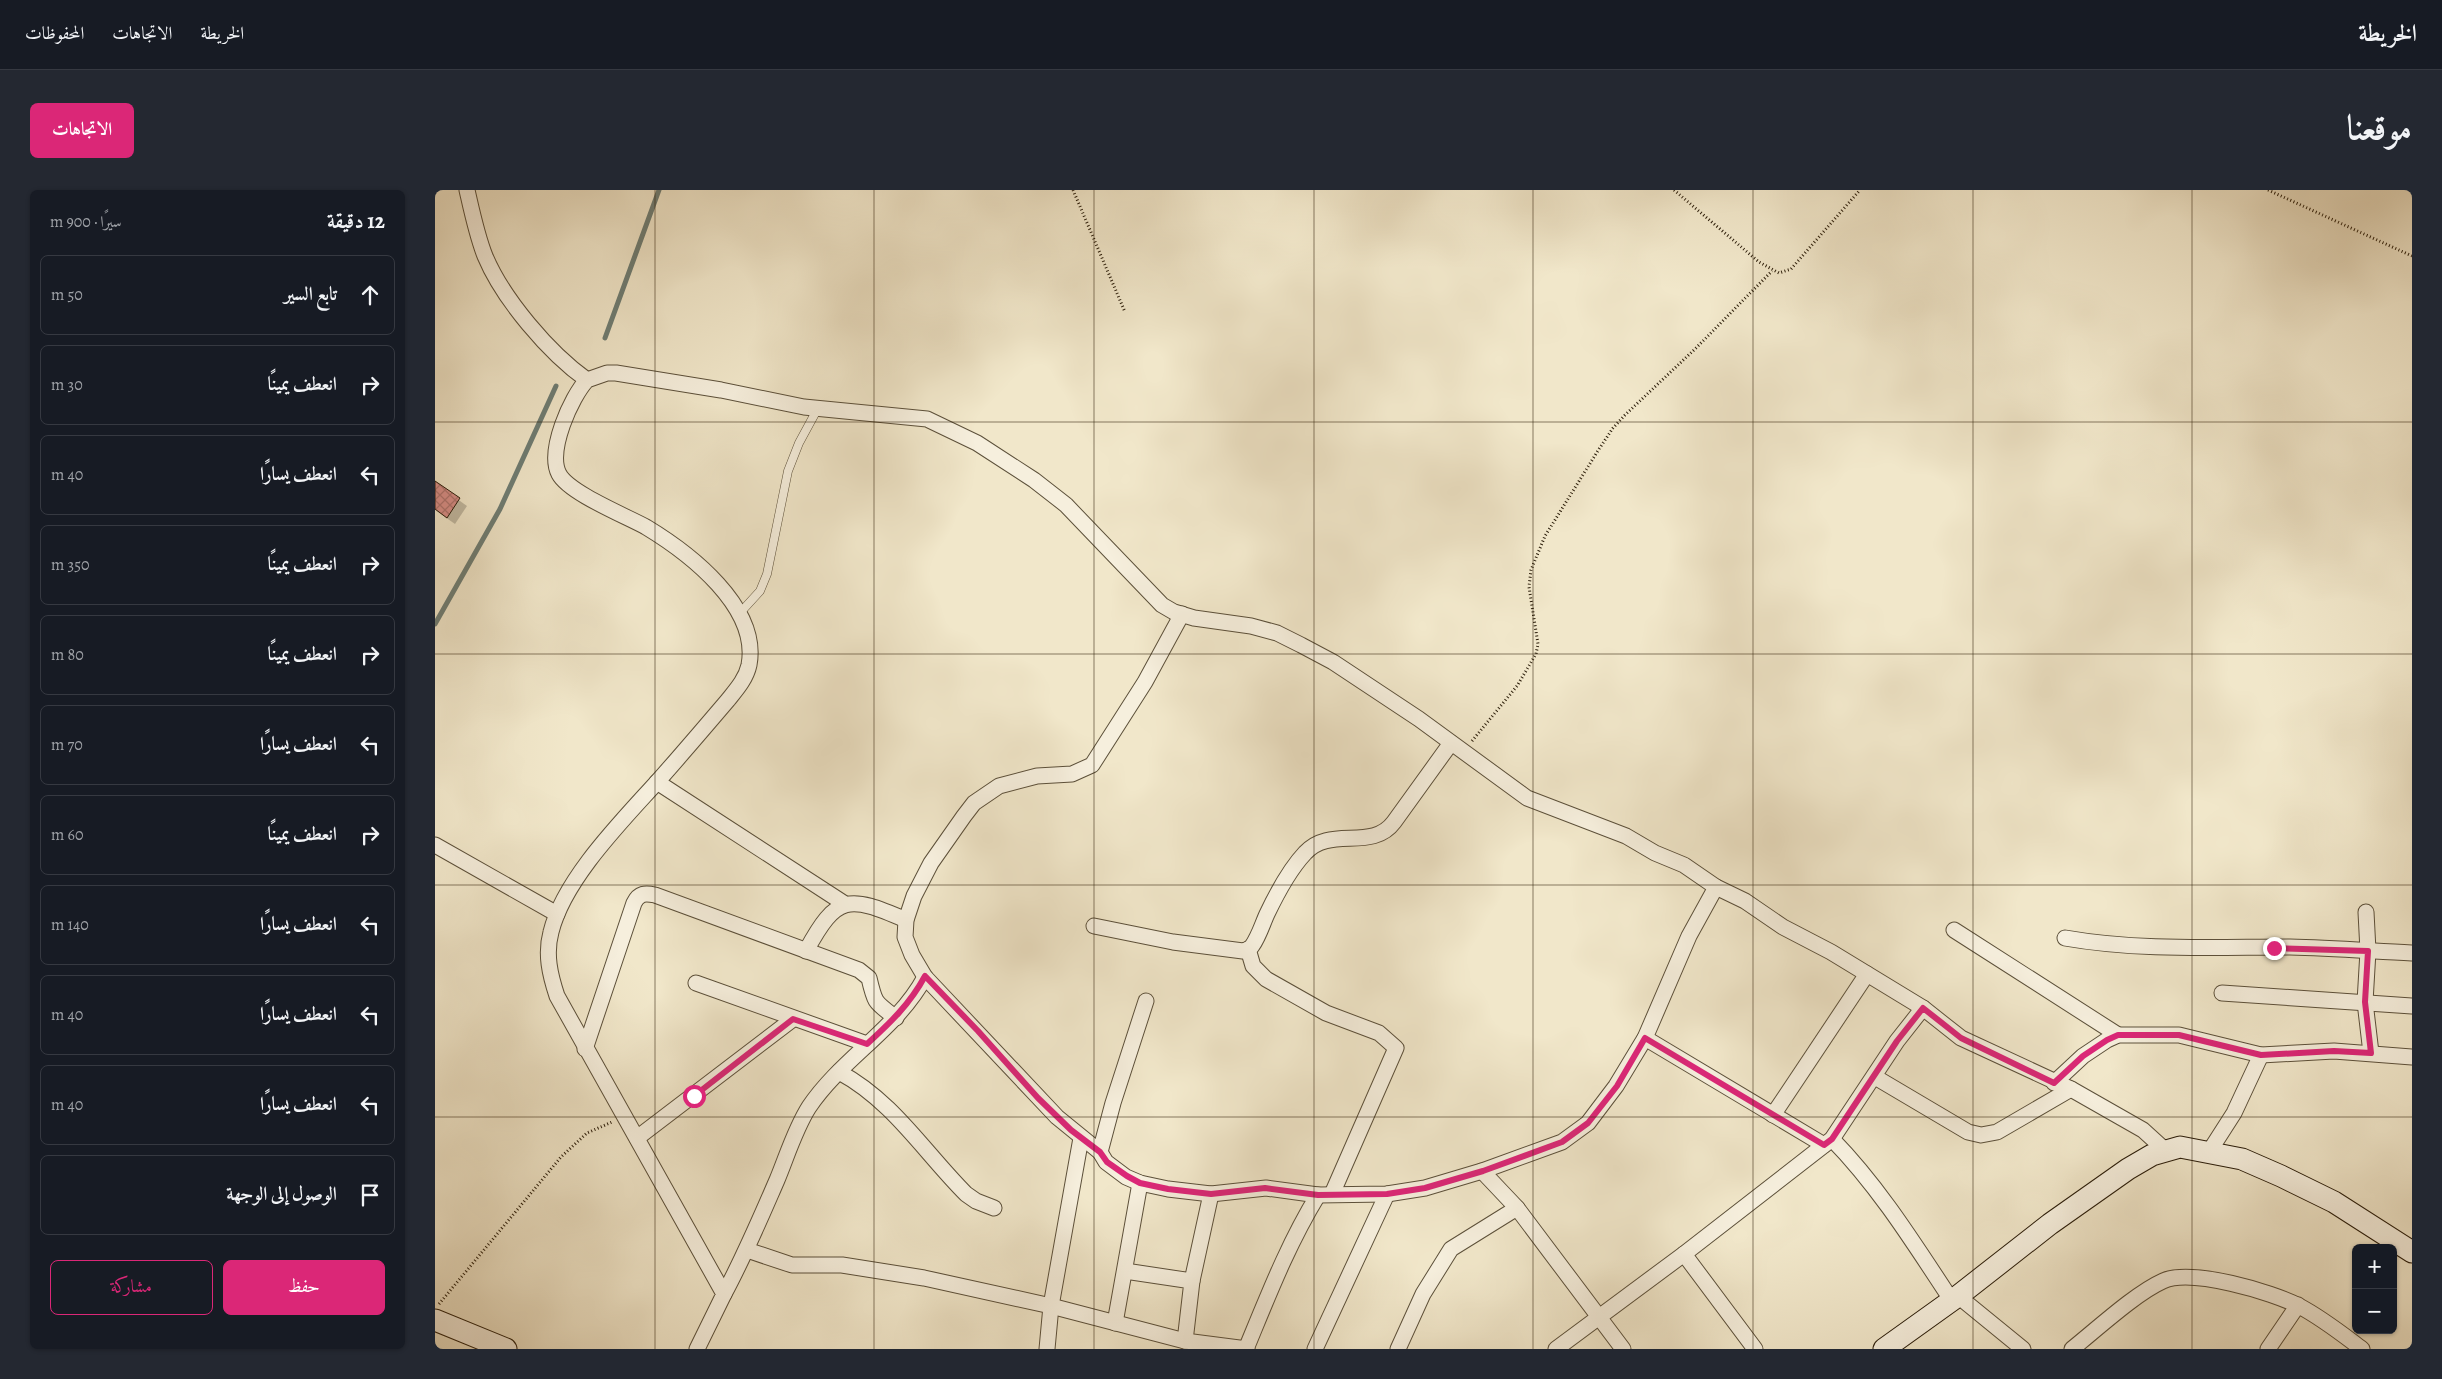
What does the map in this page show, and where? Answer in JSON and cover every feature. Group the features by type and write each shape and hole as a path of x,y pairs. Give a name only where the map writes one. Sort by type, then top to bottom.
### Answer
{"street":[{"path":"467,190 485,256 494,273 542,340 559,358 587,380"},
{"path":"724,1294 585,1049 557,996 549,973 548,950 551,932 557,914 575,883 622,819 657,782 743,681 749,666 750,650 747,632 739,614 724,590 674,546 646,528 572,487 559,474 556,454 561,429 577,394 587,380 607,373 818,408 927,419 977,443 1034,480 1066,505 1102,540 1146,591 1162,605 1182,614 1277,633 1333,662 1457,747 1527,798 1626,836 1655,853 1684,865 1716,887 1745,901 1783,927 1831,952 1923,1008 1961,1038 2054,1083 2071,1089 2143,1130 2165,1150"},
{"path":"1182,614 1145,682 1092,765 1072,774 1037,776 999,786 974,803 931,863 914,896 906,920 905,937 912,955 925,976 978,1031 1038,1098 1081,1138 1100,1152 1107,1162 1140,1183 1168,1189 1211,1194 1265,1188 1325,1194 1387,1194 1425,1188 1483,1171 1562,1142 1588,1123 1617,1086 1645,1038 1689,936 1716,887"},
{"path":"1094,926 1173,942 1243,951 1248,950 1253,944 1279,891 1303,854 1321,840 1373,838 1384,833 1457,747"},
{"path":"657,782 845,904"},
{"path":"435,845 557,914"},
{"path":"585,1049 634,903 639,895 655,895 865,974 869,978 871,994 875,1002 896,1018"},
{"path":"806,951 829,915 845,904 859,903 906,920"},
{"path":"2366,912 2368,951 2365,1002 2371,1053"},
{"path":"1954,930 2118,1035"},
{"path":"2065,938 2096,944 2199,949 2290,947 2412,953"},
{"path":"747,1250 792,1265 864,1268 1051,1306 1185,1341 1247,1349 1274,1279 1299,1224 1325,1194 1396,1048 1379,1033 1326,1013 1266,979 1253,966 1248,950"},
{"path":"1773,1115 1867,974"},
{"path":"697,1349 747,1250 795,1134 809,1107 839,1072 896,1018 915,994 925,976"},
{"path":"697,984 867,1044"},
{"path":"2222,993 2412,1006"},
{"path":"1100,1152 1113,1103 1146,1001"},
{"path":"1556,1349 1684,1254 1828,1142 1875,1078 1897,1041 1923,1008"},
{"path":"637,1138 793,1019"},
{"path":"2054,1083 2083,1056 2118,1035 2179,1035 2261,1055 2334,1051 2412,1057"},
{"path":"1645,1038 1773,1115 1828,1142 1860,1170 1955,1298 2023,1349"},
{"path":"2209,1152 2234,1112 2261,1055"},
{"path":"839,1072 864,1087 904,1122 965,1194 976,1201 994,1208"},
{"path":"1875,1078 1968,1132 1981,1136 1997,1132 2071,1089"},
{"path":"1047,1349 1051,1306 1081,1138"},
{"path":"1884,1349 2128,1169 2152,1155 2181,1147 2242,1159 2334,1202 2412,1252"},
{"path":"1483,1171 1517,1208 1623,1349"},
{"path":"1115,1323 1140,1183"},
{"path":"1185,1341 1192,1281 1211,1194"},
{"path":"1315,1349 1387,1194"},
{"path":"1398,1349 1423,1294 1451,1249 1517,1208"},
{"path":"1684,1254 1755,1349"},
{"path":"1125,1271 1192,1281"},
{"path":"2072,1349 2141,1295 2163,1281 2176,1277 2193,1276 2259,1291 2298,1305 2362,1349"},
{"path":"2268,1349 2298,1305"},
{"path":"435,1320 506,1349"}],"lane":[{"path":"739,614 757,596 767,574 788,471 799,443 818,408"}],"path":[{"path":"1073,190 1125,312"},
{"path":"1674,190 1772,271 1783,273 1791,269 1860,190"},
{"path":"2268,190 2412,256"},
{"path":"1457,747 1517,686 1536,654 1537,631 1529,588 1533,563 1545,536 1604,442 1625,415 1695,349 1772,271"},
{"path":"435,1308 561,1157 587,1133 623,1116"}],"building":[{"path":"435,481 460,498 447,518 435,509"}],"waterway":[{"path":"605,338 659,190"},
{"path":"435,624 500,509 556,386"}],"route":[{"path":"694,1096 793,1019 867,1044 896,1018 915,994 925,976 1057,1117 1089,1145 1100,1152 1107,1162 1140,1183 1168,1189 1211,1194 1265,1188 1318,1195 1387,1194 1425,1188 1483,1171 1562,1142 1588,1123 1617,1086 1645,1038 1824,1145 1832,1139 1875,1078 1897,1041 1923,1008 1961,1038 2054,1083 2083,1056 2118,1035 2179,1035 2261,1055 2334,1051 2371,1053 2365,1002 2368,951 2290,947 2274,948"}]}
